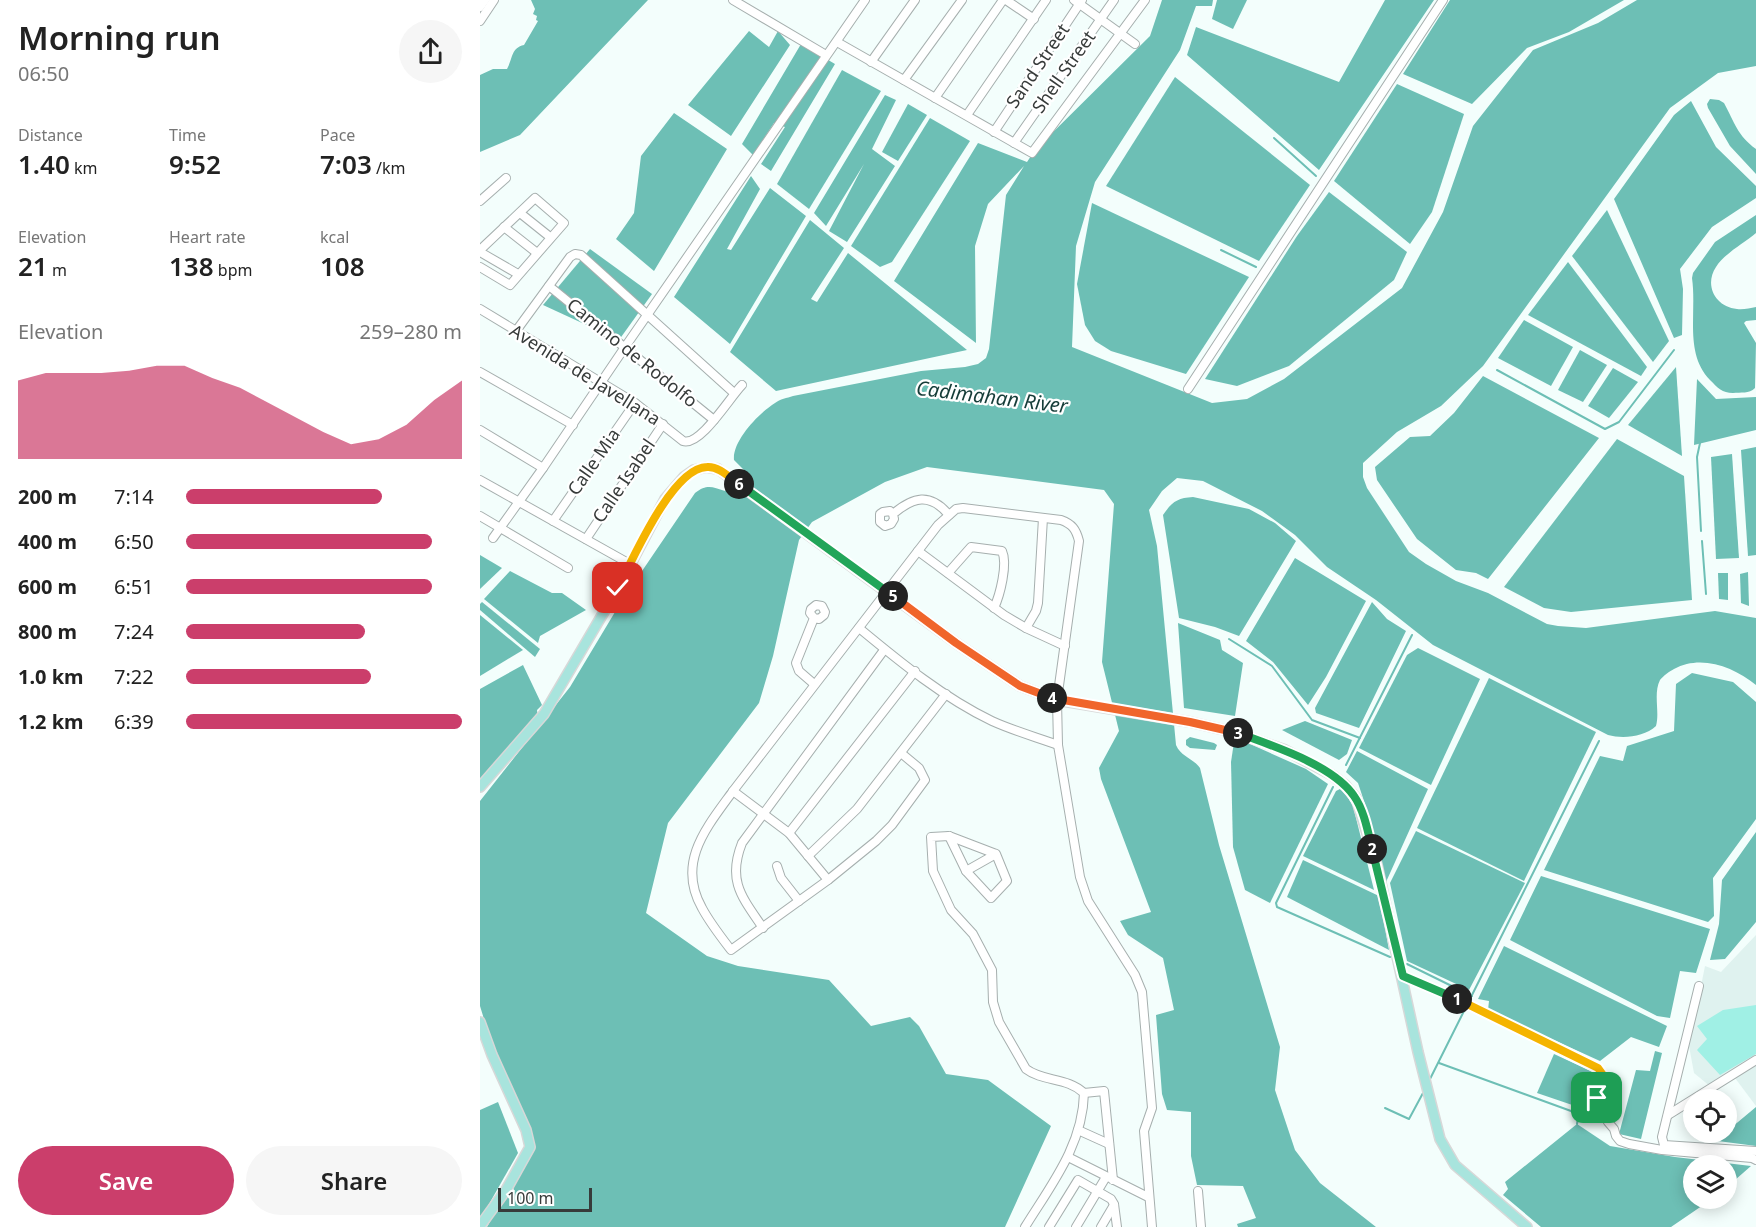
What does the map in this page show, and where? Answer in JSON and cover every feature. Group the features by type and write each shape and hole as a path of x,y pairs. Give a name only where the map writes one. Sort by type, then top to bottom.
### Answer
{"main road":[{"path":"480,787 544,714 665,499 684,477 694,470 707,467 718,469 956,643 1020,686 1057,700 1190,722 1233,732 1285,750 1345,784 1356,798 1372,846 1440,1139 1455,1166 1527,1227"},
{"path":"480,1022 492,1055 526,1130 530,1147 500,1199 480,1227"}],"street":[{"path":"480,7 485,0"},
{"path":"480,21 494,0"},
{"path":"733,0 826,55"},
{"path":"493,538 865,0"},
{"path":"871,62 915,0"},
{"path":"904,80 962,0"},
{"path":"935,98 1005,0 1034,19"},
{"path":"967,115 1046,0"},
{"name":"Shell Street","path":"1014,143 1114,0"},
{"path":"837,42 1032,153 1145,0"},
{"path":"1188,389 1443,0"},
{"path":"1078,1 1135,44"},
{"name":"Sand Street","path":"994,132 1078,1"},
{"path":"480,201 506,178"},
{"path":"480,267 510,285 564,223 535,198 480,251 518,274"},
{"path":"520,213 550,237"},
{"path":"504,227 537,253"},
{"path":"516,331 570,256 580,255 734,393"},
{"name":"Camino de Rodolfo","path":"549,286 714,420"},
{"name":"Avenida de Javellana","path":"480,309 635,403 688,443 694,441 714,420"},
{"path":"480,372 573,424"},
{"path":"714,420 742,385"},
{"name":"Calle Mia","path":"553,521 635,403"},
{"name":"Calle Isabel","path":"586,539 663,424"},
{"path":"480,430 543,468"},
{"path":"480,480 630,564"},
{"path":"893,514 907,503 921,500 936,503 949,515"},
{"path":"901,753 919,768 925,780 892,825 828,880 731,950 702,908 694,891 692,862 697,846 709,824 733,791 938,525 956,509 963,508 1061,520 1068,523 1074,528 1079,541 1057,700 1058,744 1080,877 1088,901 1135,975 1142,992 1152,1108 1144,1131 1152,1227"},
{"path":"480,516 568,568"},
{"path":"1026,628 1038,603 1042,518"},
{"path":"948,573 971,547 1002,551 1004,558 1000,596 994,608"},
{"path":"918,551 994,608 1026,628 1065,646"},
{"path":"814,618 796,663 799,671 814,684"},
{"path":"859,628 885,650 946,694 993,721 1058,744"},
{"path":"763,928 740,894 735,879 735,860 742,843 885,650"},
{"path":"789,833 915,671"},
{"path":"808,856 857,809 946,694"},
{"path":"733,791 789,833 828,880"},
{"path":"949,836 966,871 992,898 1007,881 996,854 949,836 931,837 933,871 951,910 973,934 992,970 993,1002 999,1022 1026,1069 1033,1075 1065,1081 1076,1086 1083,1093 1083,1107 1078,1130 1068,1157 1025,1227"},
{"path":"966,871 996,854"},
{"path":"777,866 781,878 799,901"},
{"path":"1403,976 1465,1003 1598,1068 1603,1075 1597,1098 1620,1141 1662,1150 1756,1160"},
{"path":"1700,986 1662,1137 1664,1145 1756,1151"},
{"path":"1668,1115 1756,1060"},
{"path":"1076,1227 1098,1191 1109,1178 1109,1144 1104,1091 1083,1093"},
{"path":"1078,1130 1109,1144"},
{"path":"1068,1157 1149,1197"},
{"path":"1049,1227 1078,1180 1110,1198 1114,1204 1117,1227"},
{"path":"1198,1191 1201,1227"},
{"path":"1101,1227 1114,1204"}],"shaded area":[{"path":"1756,935 1756,1106 1732,1074 1711,1087 1694,1073 1689,1046 1705,966 1721,972"},
{"path":"1756,1005 1756,1054 1720,1075 1697,1050 1707,1039 1697,1026 1723,1010"}],"water":[{"path":"531,0 648,0 520,135 480,152 480,75 493,69 507,69 514,51 524,45 538,21 537,16 533,14 535,9"},
{"name":"Cadimahan River","path":"1162,0 1213,0 1212,6 1196,6 1180,50 1095,182 1076,246 1072,347 1212,403 1247,399 1284,379 1402,288 1443,212 1473,126 1533,50 1598,23 1637,0 1756,0 1756,66 1718,73 1670,108 1483,366 1441,406 1397,432 1363,463 1363,477 1367,488 1409,552 1456,581 1488,593 1547,624 1586,628 1715,611 1756,618 1756,685 1728,668 1706,663 1684,665 1671,671 1660,680 1657,691 1656,726 1646,733 1633,736 1608,735 1433,645 1376,600 1327,567 1295,535 1262,511 1203,481 1177,478 1162,491 1149,510 1157,546 1176,745 1200,768 1219,845 1280,1047 1275,1090 1295,1150 1320,1183 1376,1227 1238,1227 1237,1224 1256,1218 1243,1186 1197,1185 1191,1156 1191,1112 1167,1110 1162,1094 1156,1015 1174,1010 1163,958 1128,935 1120,921 1151,912 1101,779 1099,768 1119,731 1102,662 1114,504 1104,490 927,467 885,482 812,522 799,540 773,656 759,703 668,823 646,913 707,956 738,966 829,980 871,1026 910,1017 919,1026 946,1074 988,1080 1051,1126 1005,1227 487,1227 534,1142 495,1055 480,1006 480,801 570,687 621,602 695,493 710,487 725,491 745,474 745,471 734,460 737,444 762,413 777,402 793,396 921,371 965,367 978,364 986,358 989,349 1006,195 1024,166 988,204 975,246 976,343 894,281 978,143 1027,162 1035,150 1150,36"},
{"path":"1217,0 1247,0 1233,29 1212,19"},
{"path":"1385,0 1434,0 1319,170 1187,55 1196,27 1339,82"},
{"path":"1450,0 1624,0 1569,32 1527,48 1472,104 1403,74"},
{"path":"749,31 769,47 778,31 790,45 731,136 688,105"},
{"path":"801,44 835,64 771,171 761,164 785,127 774,123 753,155 742,144"},
{"path":"842,70 881,91 809,209 777,184"},
{"path":"1175,77 1310,185 1259,261 1106,186"},
{"path":"1397,84 1464,114 1432,212 1410,244 1334,181"},
{"path":"885,95 896,100 872,149 895,166 847,242 829,231 864,164 826,226 814,213"},
{"path":"1710,99 1724,103 1740,134 1756,149 1756,174 1730,146 1708,108 1707,104"},
{"path":"1691,101 1716,147 1756,186 1756,198 1712,227 1680,269 1683,289 1682,335 1674,338 1614,199 1674,115"},
{"path":"908,104 927,115 898,161 882,152"},
{"path":"674,113 727,149 654,271 616,239 634,213 641,156"},
{"path":"930,118 970,141 892,262 880,267 851,246"},
{"path":"751,176 760,189 727,249 731,250 770,188 806,216 730,344 674,297"},
{"path":"1329,192 1407,252 1394,280 1289,366 1237,386 1205,379 1297,236"},
{"path":"1092,203 1249,277 1186,374 1111,351 1095,341 1085,325 1077,284"},
{"path":"1607,210 1669,341 1653,362 1572,256"},
{"path":"1756,215 1756,233 1720,262 1711,281 1714,294 1723,304 1739,309 1756,307 1756,320 1744,323 1756,343 1755,388 1748,392 1729,393 1720,390 1710,380 1697,358 1693,332 1692,278 1693,273 1715,242"},
{"path":"810,220 844,248 811,299 817,302 848,253 967,350 776,391 730,352"},
{"path":"590,249 652,294 619,340 543,305"},
{"path":"1568,262 1647,367 1641,376 1528,315"},
{"path":"1524,320 1573,347 1551,386 1498,358"},
{"path":"1580,350 1607,365 1583,402 1558,390"},
{"path":"1676,367 1682,456 1628,425"},
{"path":"1613,368 1638,382 1609,418 1588,406"},
{"path":"1483,376 1599,438 1488,579 1476,573 1456,570 1417,539 1377,480 1375,467 1410,437 1430,436 1454,413"},
{"path":"1697,379 1716,399 1756,397 1756,430 1694,445"},
{"path":"1617,439 1684,476 1692,600 1571,612 1544,608 1504,587"},
{"path":"1756,447 1756,555 1748,556 1741,450"},
{"path":"1732,454 1739,558 1716,559 1711,457"},
{"path":"1193,497 1249,509 1275,523 1296,541 1239,636 1179,618 1163,515 1175,502"},
{"path":"480,555 502,568 480,589"},
{"path":"1295,558 1366,601 1326,677 1308,705 1273,662 1246,641"},
{"path":"510,571 552,593 562,593 586,610 540,636 538,643 484,599"},
{"path":"1748,572 1749,606 1741,603 1740,574"},
{"path":"1718,573 1728,573 1728,600 1719,599"},
{"path":"482,602 540,649 535,657 480,610"},
{"path":"1372,602 1387,619 1406,631 1359,728 1316,713 1315,708"},
{"path":"480,615 523,650 480,676"},
{"path":"1178,623 1220,640 1222,650 1243,663 1235,716 1184,708"},
{"path":"1418,648 1480,679 1431,785 1359,748 1407,655"},
{"path":"523,665 542,705 537,710 538,719 480,786 480,689"},
{"path":"1692,673 1733,682 1756,702 1756,819 1713,878 1714,916 1708,922 1544,870 1600,756 1623,761 1627,746 1674,731 1676,684"},
{"path":"1489,678 1596,732 1524,881 1417,828"},
{"path":"1305,721 1352,740 1347,754 1339,760 1282,730"},
{"path":"1190,737 1214,743 1217,745 1215,750 1190,748 1186,745 1186,740"},
{"path":"1241,740 1306,769 1328,784 1270,903 1245,890 1233,847 1231,762 1234,742"},
{"path":"1357,751 1428,789 1386,882 1358,783 1346,772"},
{"path":"1342,788 1353,806 1374,890 1303,856 1336,791"},
{"path":"1416,831 1525,883 1469,990 1407,961 1390,883"},
{"path":"1756,832 1756,922 1725,959 1710,960 1719,924 1722,880"},
{"path":"1303,860 1379,896 1389,950 1287,897"},
{"path":"1541,876 1710,929 1696,973 1680,971 1670,1018 1657,1016 1510,940"},
{"path":"1504,946 1667,1026 1659,1047 1631,1037 1600,1061 1488,1010 1489,1001 1478,999"},
{"path":"1655,1051 1662,1053 1641,1139 1619,1134 1636,1070 1650,1071"},
{"path":"1554,1054 1593,1072 1597,1080 1584,1109 1537,1093"},
{"path":"498,1102 518,1153 480,1220 480,1110"},
{"path":"1756,1107 1756,1146 1733,1143 1737,1143 1737,1123"},
{"path":"1577,1124 1610,1146 1683,1158 1683,1209 1697,1209 1671,1227 1541,1227 1503,1195 1508,1189 1505,1182"},
{"path":"1737,1164 1751,1166 1737,1178"}],"waterway":[{"path":"1274,138 1316,176"},
{"path":"1221,250 1256,267"},
{"path":"1497,370 1605,429 1619,422 1674,350"},
{"path":"1700,443 1697,457 1701,531"},
{"path":"1702,541 1706,594"},
{"path":"1346,765 1412,635"},
{"path":"1229,639 1272,666 1312,720 1360,738"},
{"path":"1469,1001 1599,741"},
{"path":"1333,787 1276,903 1277,907 1390,957"},
{"path":"1407,964 1472,996"},
{"path":"1430,1079 1466,1007"},
{"path":"1439,1063 1571,1111 1578,1117 1577,1124"},
{"path":"1385,1108 1409,1119 1423,1093"}],"route":[{"path":"618,588 665,499 674,488 694,470 707,467 718,469 956,643 1020,686 1057,700 1190,722 1233,732 1285,750 1332,775 1345,784 1356,798 1377,865 1403,976 1465,1003 1598,1068 1603,1075 1597,1098"}]}
